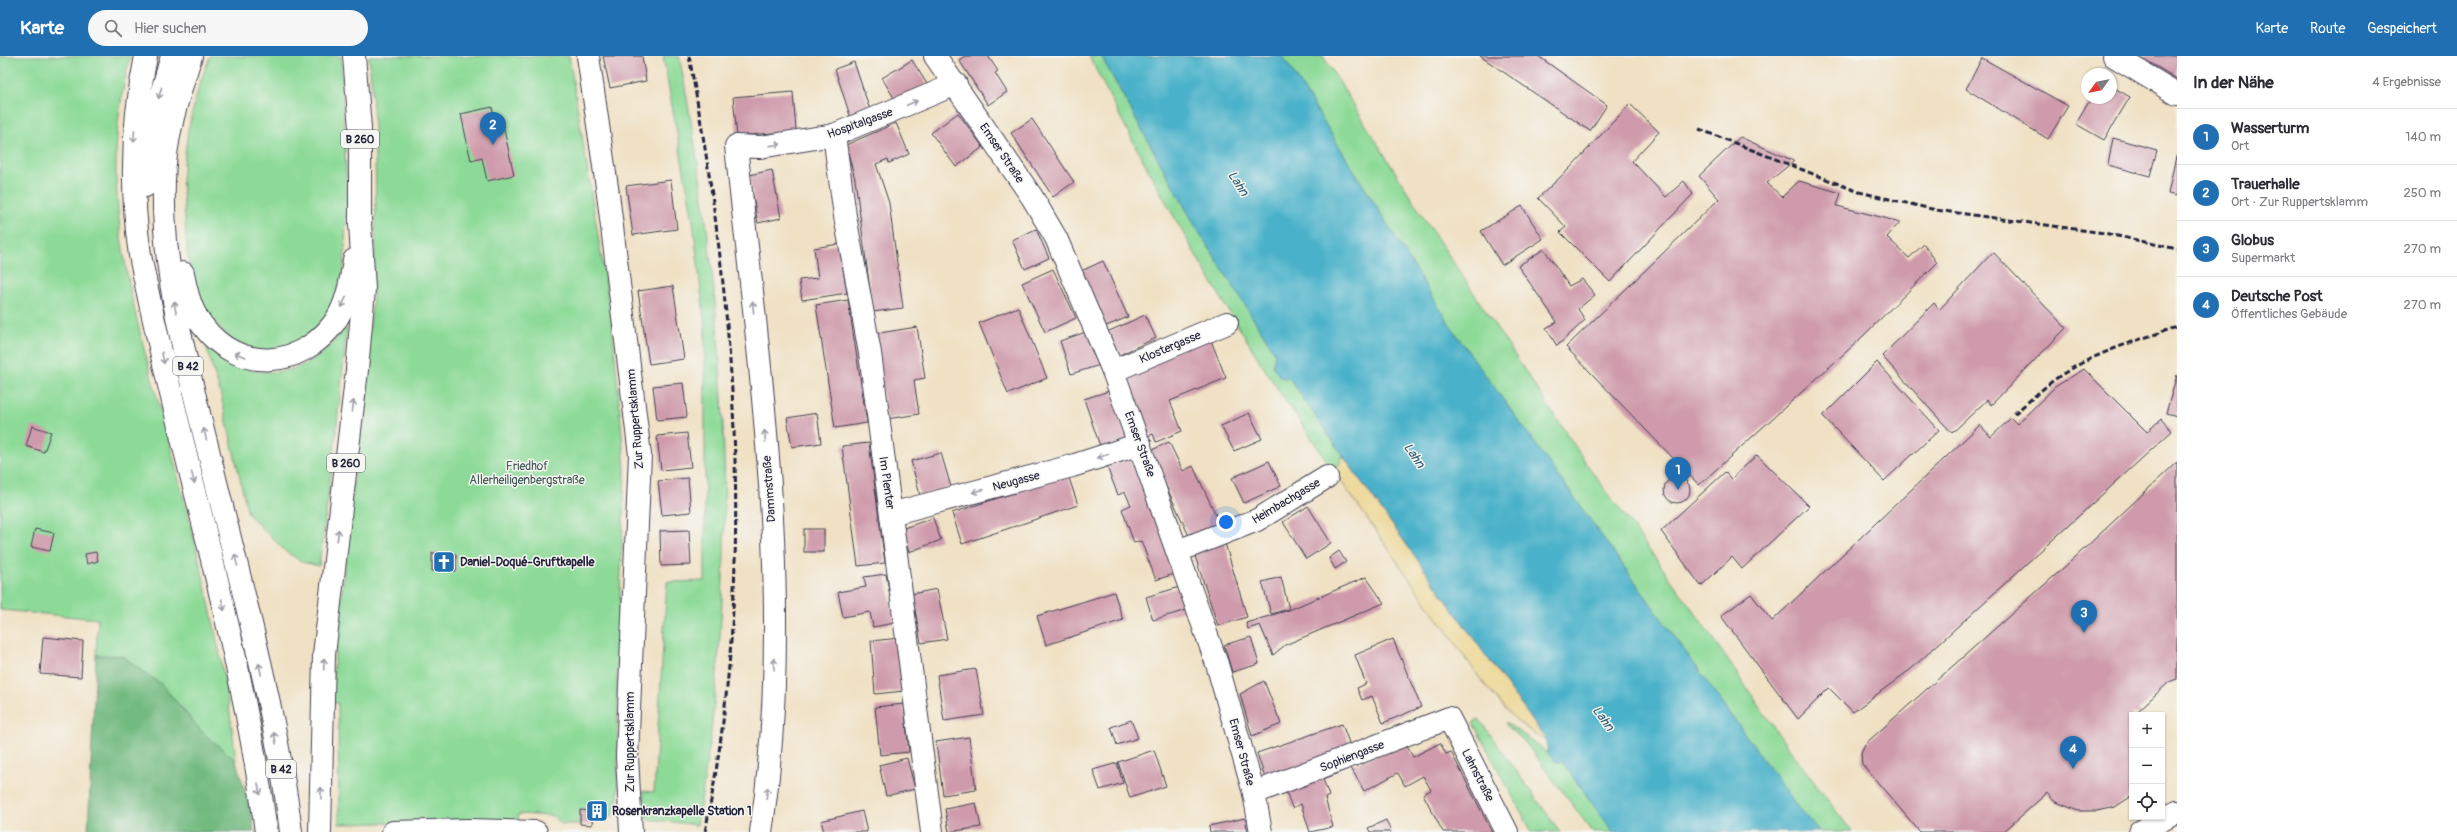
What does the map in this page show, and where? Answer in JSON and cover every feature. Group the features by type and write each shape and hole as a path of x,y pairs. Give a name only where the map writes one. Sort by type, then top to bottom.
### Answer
{"main road":[{"path":"146,56 136,115 132,183 134,217 147,293"},
{"name":"B 42","path":"172,56 156,112 146,168 143,209 147,293 203,518 245,709 266,832"},
{"name":"B 42","path":"191,56 170,130 164,178 164,216 173,294 182,344 245,598 268,707 291,832"},
{"name":"B 260","path":"320,832 324,655 362,310 364,260 360,223 360,128 354,56"},
{"name":"Zur Ruppertsklamm","path":"588,56 608,194 640,455 627,756 631,832"},
{"name":"Emser Straße","path":"934,56 956,84 1032,197 1056,238 1113,371 1217,664 1254,793 1261,832"},
{"path":"2114,56 2177,94"},
{"name":"Hospitalgasse","path":"736,146 760,147 834,135 956,84"},
{"name":"B 42","path":"170,130 178,248 190,302 202,326 218,342 237,354 258,360 280,360 300,352 319,340 334,322 346,299 351,281 360,223"},
{"name":"Im Plenter","path":"834,135 845,216 870,353 932,832"},
{"name":"Dammstraße","path":"736,146 771,502 774,680 771,750 761,832"},
{"name":"Klostergasse","path":"1113,371 1227,323"},
{"name":"Neugasse","path":"891,514 1072,466 1140,444"},
{"name":"Heimbachgasse","path":"1178,551 1257,520 1327,477"},
{"name":"Sophiengasse","path":"1254,793 1449,718"},
{"name":"Lahnstraße","path":"1449,718 1507,832"},
{"path":"2140,832 2177,812"},
{"path":"393,832 469,830 536,832"}],"green space":[{"path":"0,56 130,56 122,95 117,134 116,174 118,215 124,255 131,295 210,606 225,683 236,761 201,731 162,685 122,656 96,655 98,619 0,610"},
{"path":"210,56 341,56 347,195 344,268 329,316 298,345 259,351 232,341 205,312 194,288 187,250 182,178 188,130 199,86"},
{"name":"Friedhof Allerheiligenbergstraße","path":"369,56 569,56 612,322 625,470 617,669 618,798 612,817 598,808 594,811 580,810 580,824 562,824 553,816 519,814 518,820 339,824 338,703 330,703 373,297 376,176 374,116"},
{"path":"663,56 679,56 696,151 709,247 719,343 724,440 724,536 720,633 711,729 697,825 647,819 643,791 654,792 667,582 705,581 705,326 693,221"},
{"path":"1089,56 1101,56 1196,227 1275,353 1280,377 1290,379 1343,456 1335,473 1271,379 1229,312 1147,167"},
{"path":"1283,56 1323,56 1422,215 1586,463 1698,617 1786,745 1852,832 1819,832 1796,805 1453,330"},
{"path":"343,329 347,329 336,434 319,566 302,562 285,551 248,514 221,396 206,346 223,359 242,367 260,372 279,372 297,367 314,359 329,346"},
{"path":"96,655 122,656 162,685 201,731 236,761 251,811 254,832 88,832"},
{"path":"1479,719 1560,832 1532,832 1473,723"},
{"path":"1506,722 1538,745 1555,761 1563,763 1613,832 1593,832 1524,741 1505,724"}],"sand":[{"path":"1343,456 1547,741 1518,721 1493,695 1471,666 1335,473"}],"water":[{"name":"Lahn","path":"1101,56 1283,56 1453,330 1796,805 1819,832 1613,832 1563,763 1555,761 1547,752 1547,741 1346,460 1290,379 1280,377 1273,367 1275,353 1196,227"}],"building":[{"path":"603,56 642,56 646,81 610,88"},
{"path":"965,56 988,56 998,71 995,73 1007,92 988,105 959,60"},
{"path":"1480,56 1538,56 1607,105 1590,131"},
{"path":"2177,56 2177,79 2141,57"},
{"path":"1982,58 2068,106 2048,139 1966,89"},
{"path":"912,60 927,84 897,103 882,78"},
{"path":"854,62 872,116 852,122 835,69"},
{"path":"2117,89 2130,97 2104,140 2076,124 2088,104 2117,104"},
{"path":"793,92 796,131 737,136 733,97"},
{"path":"1630,104 1659,132 1632,161 1666,197 1684,181 1693,194 1610,282 1560,232 1566,227 1538,198 1569,169"},
{"path":"492,107 496,127 503,125 514,175 487,181 482,158 471,161 461,114"},
{"path":"958,113 983,147 956,167 931,133"},
{"path":"1032,119 1074,182 1053,197 1011,133"},
{"path":"896,123 909,154 889,163 888,159 876,164 889,203 903,308 873,312 855,179 846,145"},
{"path":"1740,137 1794,161 1767,183 1782,197 1799,181 1841,193 1837,206 1900,222 1887,237 1909,258 1924,244 1937,263 1857,342 1699,485 1566,347 1719,199 1699,176"},
{"path":"2113,138 2157,150 2150,176 2108,165"},
{"path":"2177,156 2177,196 2168,194"},
{"path":"772,170 781,218 758,223 749,175"},
{"path":"671,180 677,229 633,235 626,186"},
{"path":"1522,206 1543,239 1502,265 1481,231"},
{"path":"1036,229 1049,258 1025,269 1012,240"},
{"path":"839,244 847,293 802,300 799,280 818,278 814,248"},
{"path":"1544,249 1569,286 1582,279 1595,295 1578,309 1585,320 1557,346 1546,328 1557,322 1518,266"},
{"path":"1993,252 2066,328 1991,405 1987,400 1952,433 1882,356 1934,303 1939,310"},
{"path":"1103,261 1128,317 1104,327 1079,272"},
{"path":"1053,269 1076,318 1045,332 1022,283"},
{"path":"673,286 684,359 649,364 638,291"},
{"path":"848,300 867,423 835,428 816,305"},
{"path":"1018,307 1047,378 1008,394 979,323"},
{"path":"1145,315 1156,338 1117,356 1107,332"},
{"path":"917,327 925,378 914,380 919,414 887,419 873,334"},
{"path":"1092,330 1103,364 1071,374 1060,341"},
{"path":"1210,338 1226,378 1170,401 1182,431 1156,442 1153,434 1148,436 1123,373"},
{"path":"1877,362 1939,430 1884,481 1823,416"},
{"path":"2084,369 2147,432 2161,419 2172,431 1911,669 1853,712 1829,688 1798,719 1721,616 1751,594 1772,621 1980,425 1991,437 2011,418 2017,424 2055,387"},
{"path":"2177,375 2177,416 2166,413"},
{"path":"683,383 687,417 657,420 653,386"},
{"path":"1112,390 1128,440 1101,449 1084,399"},
{"path":"817,413 821,443 792,447 787,418"},
{"path":"1249,413 1262,439 1234,451 1221,426"},
{"path":"32,426 51,432 44,452 26,446"},
{"path":"687,433 691,467 661,470 657,436"},
{"path":"1169,442 1183,471 1193,466 1220,524 1190,538 1150,451"},
{"path":"869,443 885,563 858,566 842,446"},
{"path":"941,453 951,487 920,495 911,461"},
{"path":"1757,455 1809,506 1742,569 1732,557 1701,586 1661,531 1725,472 1731,479"},
{"path":"1134,457 1177,573 1156,580 1141,541 1134,543 1122,509 1131,505 1125,492 1118,495 1107,467"},
{"path":"1269,461 1281,486 1244,503 1232,478"},
{"path":"2177,462 2177,679 2169,682 2138,712 2129,712 2129,798 2115,807 2097,811 2078,811 2054,801 2047,793 2003,832 1920,832 1862,764 1861,753 1865,744 2070,562"},
{"path":"1068,475 1078,505 962,544 952,513"},
{"path":"1677,477 1686,481 1690,490 1686,499 1677,503 1668,499 1664,490 1668,481"},
{"path":"688,478 691,512 662,515 658,481"},
{"path":"1308,506 1331,543 1306,559 1283,522"},
{"path":"933,518 941,540 909,552 901,529"},
{"path":"35,529 54,533 50,551 31,547"},
{"path":"804,529 824,529 824,552 804,552"},
{"path":"689,530 691,565 661,566 660,531"},
{"path":"1224,540 1247,617 1218,626 1193,550"},
{"path":"1339,551 1346,562 1335,569 1329,558"},
{"path":"96,552 98,561 87,564 85,554"},
{"path":"432,553 456,554 456,571 432,571"},
{"path":"886,574 895,623 873,627 870,612 843,617 838,592 866,587 864,577"},
{"path":"1281,577 1289,609 1271,614 1262,582"},
{"path":"1366,577 1384,603 1285,645 1273,655 1260,625 1248,629 1246,623 1289,610"},
{"path":"1183,586 1190,609 1153,620 1146,597"},
{"path":"937,589 947,639 921,643 912,594"},
{"path":"1114,592 1123,620 1046,645 1037,616"},
{"path":"43,637 83,641 81,677 40,674"},
{"path":"1251,637 1259,664 1232,672 1224,645"},
{"path":"900,638 904,691 875,694 871,641"},
{"path":"1393,639 1421,707 1383,723 1372,696 1362,700 1357,688 1366,684 1355,655"},
{"path":"976,669 984,715 944,721 937,675"},
{"path":"1264,681 1281,724 1252,736 1240,694"},
{"path":"904,704 909,752 880,755 875,707"},
{"path":"1131,720 1138,738 1117,745 1111,727"},
{"path":"1342,724 1352,751 1266,781 1257,753"},
{"path":"969,737 976,790 943,795 936,742"},
{"path":"1405,743 1413,757 1440,743 1446,754 1451,752 1492,832 1443,832 1423,794 1431,790 1423,776 1405,786 1398,773 1364,791 1350,766"},
{"path":"1154,750 1166,786 1130,798 1118,762"},
{"path":"907,758 915,789 886,796 879,765"},
{"path":"1117,763 1123,783 1100,790 1093,770"},
{"path":"1322,776 1329,796 1325,798 1333,827 1310,832 1301,804 1292,808 1285,788"},
{"path":"976,803 981,827 949,832 945,809"},
{"path":"580,810 593,811 592,825 580,824"},
{"path":"862,811 867,832 824,832 821,821"},
{"path":"1245,818 1248,832 1210,832 1209,826"},
{"path":"1386,820 1391,832 1370,832 1368,828"}],"railway":[{"path":"689,56 706,152 719,249 729,346 734,444 735,541 731,639 721,736 705,832"},
{"path":"1699,129 1859,192 1936,210 2104,233 2177,249"},
{"path":"2014,414 2054,380 2082,363 2113,349 2177,327"}],"place":[{"name":"Trauerhalle","path":"493,145"},
{"name":"Wasserturm","path":"1678,490"},
{"name":"Daniel-Doqué-Gruftkapelle","path":"444,562"},
{"name":"Globus","path":"2084,633"},
{"name":"Deutsche Post","path":"2073,769"},
{"name":"Rosenkranzkapelle Station 1","path":"597,811"}]}
